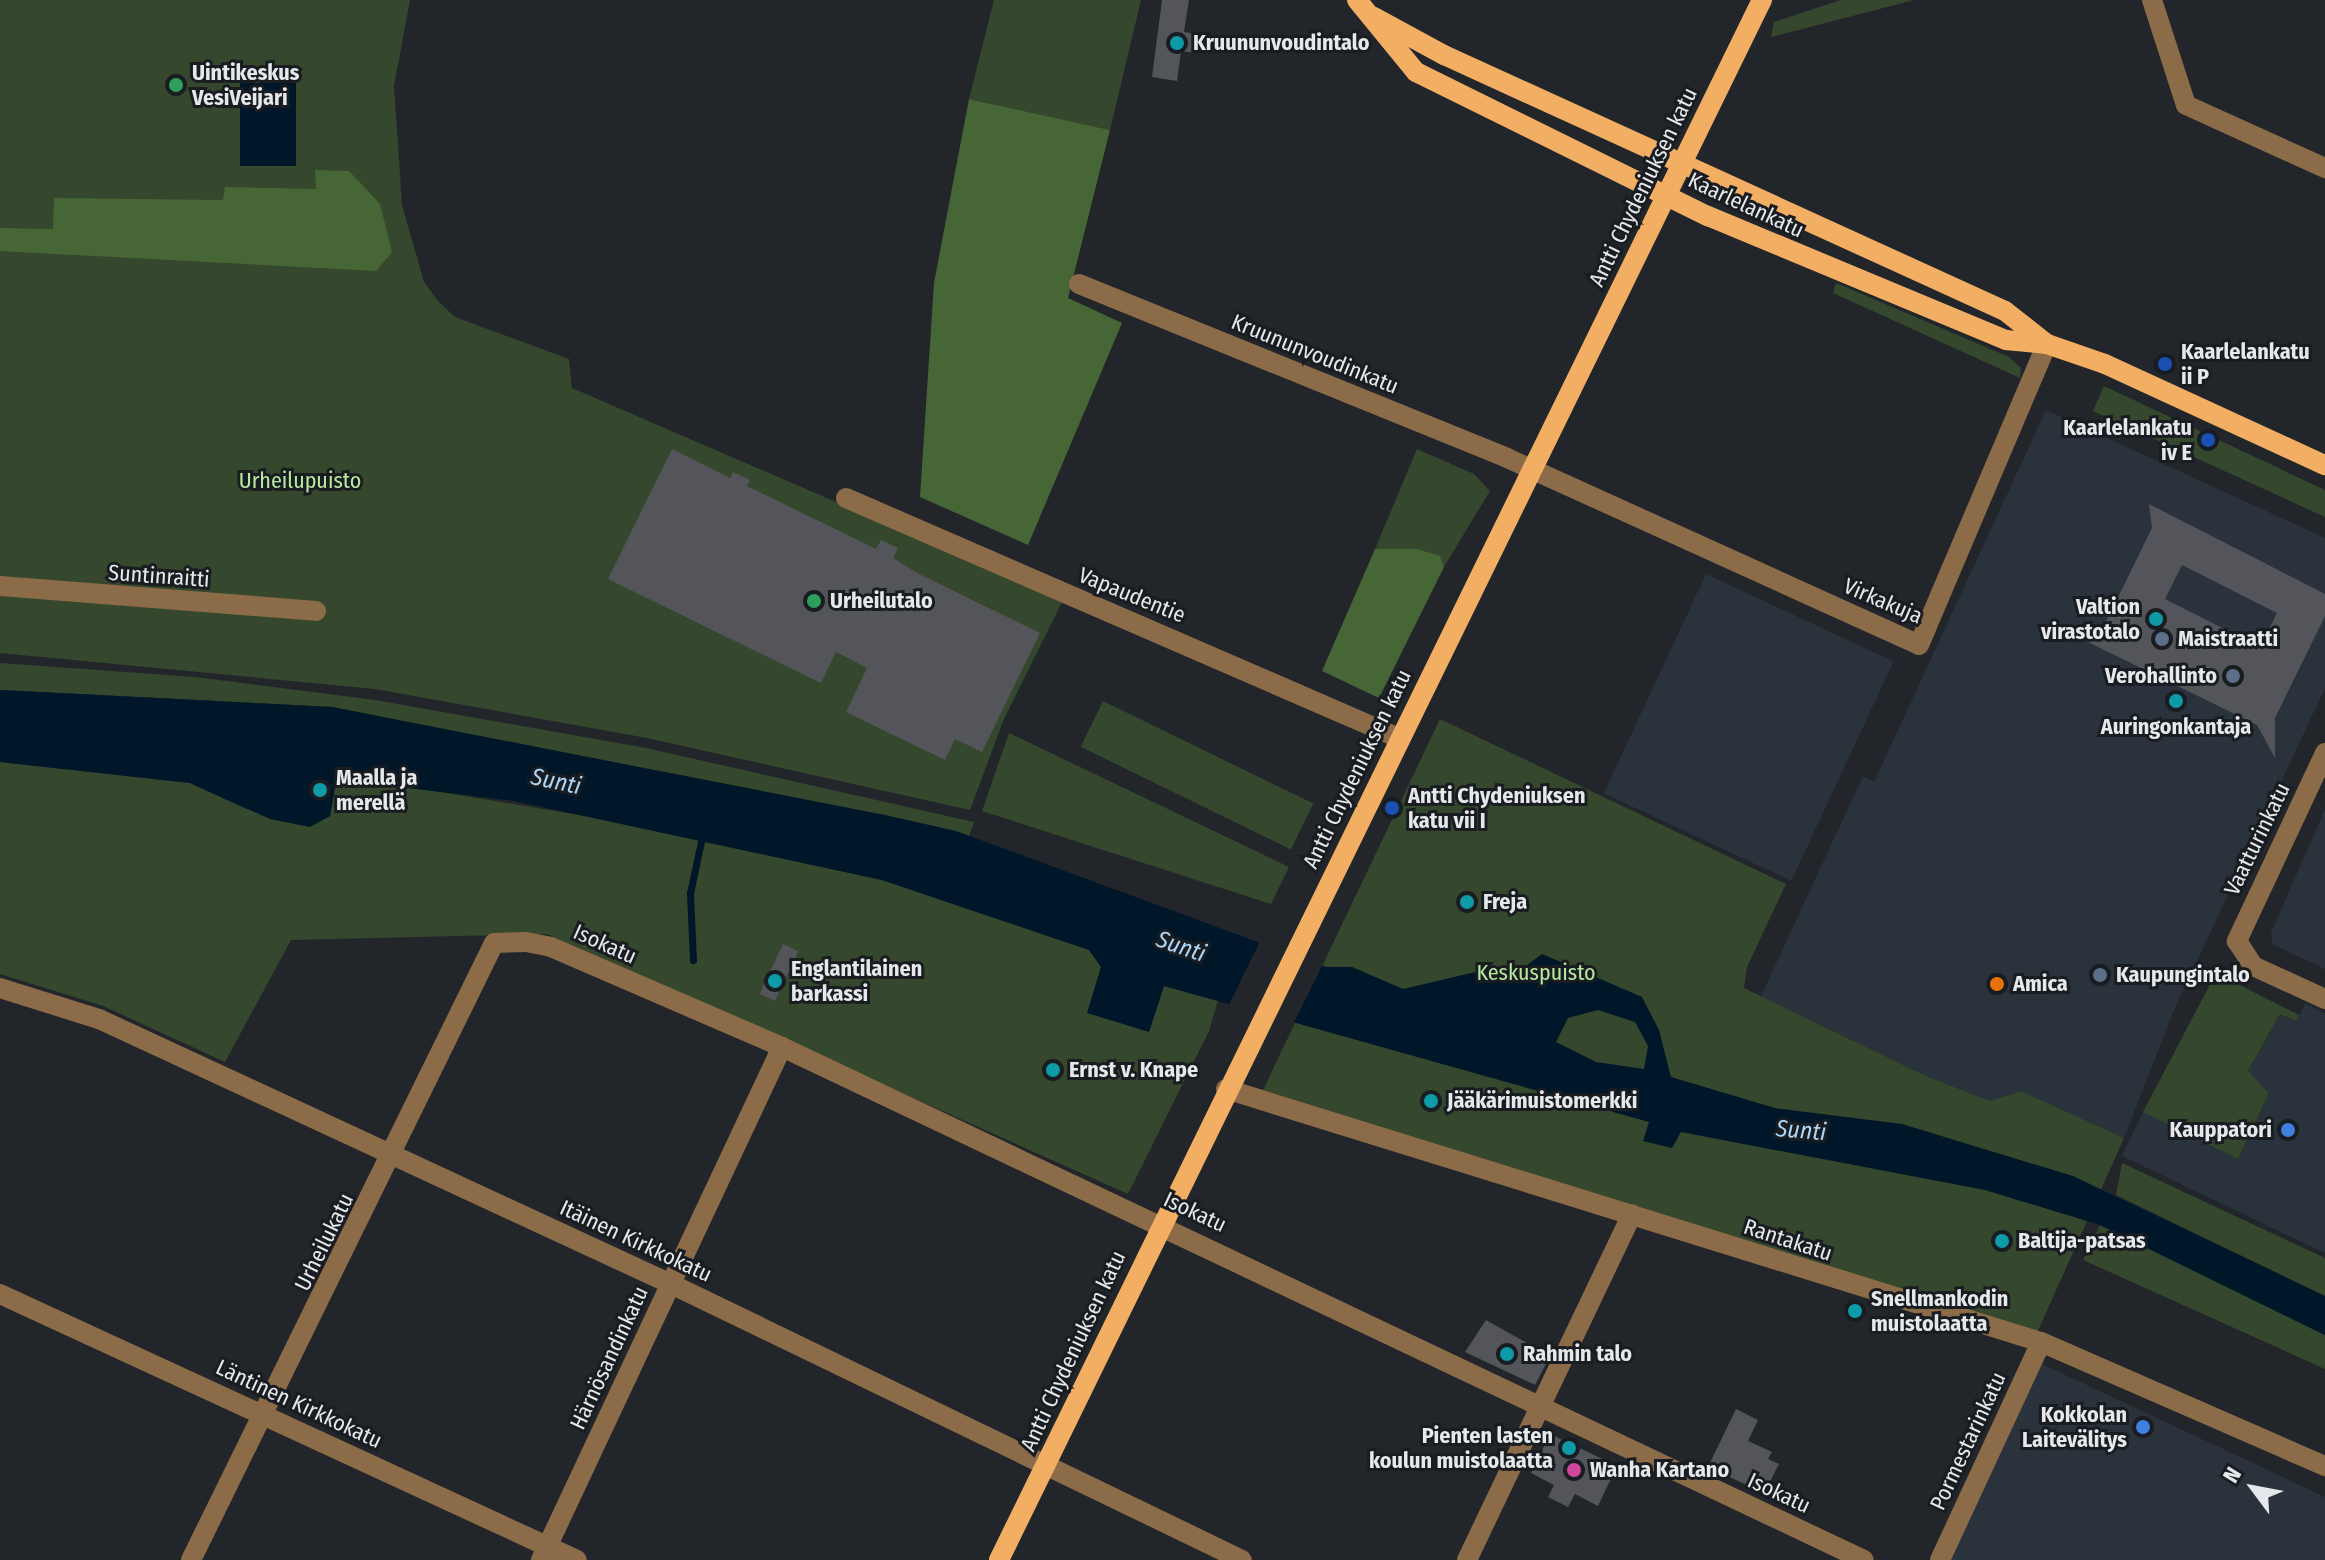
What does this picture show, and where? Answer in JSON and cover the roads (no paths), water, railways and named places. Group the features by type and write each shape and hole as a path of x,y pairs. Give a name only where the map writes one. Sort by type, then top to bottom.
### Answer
{"main road":[{"name":"Antti Chydeniuksen katu","path":"999,1560 1160,1222 1762,0"},
{"name":"Kaarlelankatu","path":"1364,7 1681,165 2005,311 2047,344 2325,465"},
{"name":"Kaarlelankatu","path":"1364,7 1416,72 1666,195 2006,340 2047,344"}],"street":[{"path":"2152,0 2186,105 2325,168"},
{"name":"Kruununvoudinkatu","path":"1079,284 1532,469"},
{"name":"Virkakuja","path":"1532,469 1919,645 2047,344"},
{"name":"Vapaudentie","path":"846,498 1399,738"},
{"name":"Suntinraitti","path":"0,586 316,611"},
{"name":"Vaatturinkatu","path":"2325,753 2237,947 2253,966 2325,999"},
{"name":"Isokatu","path":"494,943 551,947 782,1047 1160,1222 1543,1409 1864,1560"},
{"name":"Urheilukatu","path":"191,1560 266,1415 494,943"},
{"name":"Itäinen Kirkkokatu","path":"0,988 99,1019 671,1284 1047,1462 1242,1560"},
{"name":"Härnösandinkatu","path":"545,1553 782,1047"},
{"name":"Rantakatu","path":"1226,1089 2041,1342 2325,1466"},
{"path":"1467,1560 1543,1409 1632,1214"},
{"name":"Läntinen Kirkkokatu","path":"0,1294 266,1415 545,1553 577,1560"},
{"name":"Pormestarinkatu","path":"1940,1560 2041,1342"}],"water":[{"path":"240,83 296,83 296,166 240,166"},
{"name":"Sunti","path":"0,690 332,707 956,831 1326,967 1352,967 1403,989 1484,970 1505,981 1542,954 1642,997 1659,1030 1671,1077 1775,1108 1902,1124 2073,1176 2325,1296 2325,1335 2100,1225 1985,1190 1681,1132 1672,1148 1643,1141 1649,1122 1164,986 1149,1032 1087,1013 1101,967 1089,950 882,880 514,801 367,783 367,777 337,776 330,816 310,827 270,819 190,783 0,762","holes":["1598,1010 1635,1022 1648,1046 1644,1069 1596,1062 1556,1042 1568,1018"]}],"waterway":[{"path":"693,960 690,893 703,832"}],"place":[{"name":"Kruununvoudintalo","path":"1177,43"},
{"name":"Uintikeskus VesiVeijari","path":"176,85"},
{"name":"Kaarlelankatu ii P","path":"2165,364"},
{"name":"Kaarlelankatu iv E","path":"2208,440"},
{"name":"Urheilutalo","path":"814,601"},
{"name":"Valtion virastotalo","path":"2156,619"},
{"name":"Maistraatti","path":"2162,639"},
{"name":"Verohallinto","path":"2233,676"},
{"name":"Auringonkantaja","path":"2176,701"},
{"name":"Maalla ja merellä","path":"320,790"},
{"name":"Antti Chydeniuksen katu vii I","path":"1392,808"},
{"name":"Freja","path":"1467,902"},
{"name":"Kaupungintalo","path":"2100,975"},
{"name":"Englantilainen barkassi","path":"775,981"},
{"name":"Amica","path":"1997,984"},
{"name":"Ernst v. Knape","path":"1053,1070"},
{"name":"Jääkärimuistomerkki","path":"1431,1101"},
{"name":"Kauppatori","path":"2288,1130"},
{"name":"Baltija-patsas","path":"2002,1241"},
{"name":"Snellmankodin muistolaatta","path":"1855,1311"},
{"name":"Rahmin talo","path":"1507,1354"},
{"name":"Kokkolan Laitevälitys","path":"2143,1427"},
{"name":"Pienten lasten koulun muistolaatta","path":"1569,1448"},
{"name":"Wanha Kartano","path":"1574,1470"}],"park label":[{"name":"Urheilupuisto","path":"300,481"},
{"name":"Keskuspuisto","path":"1536,973"}]}
